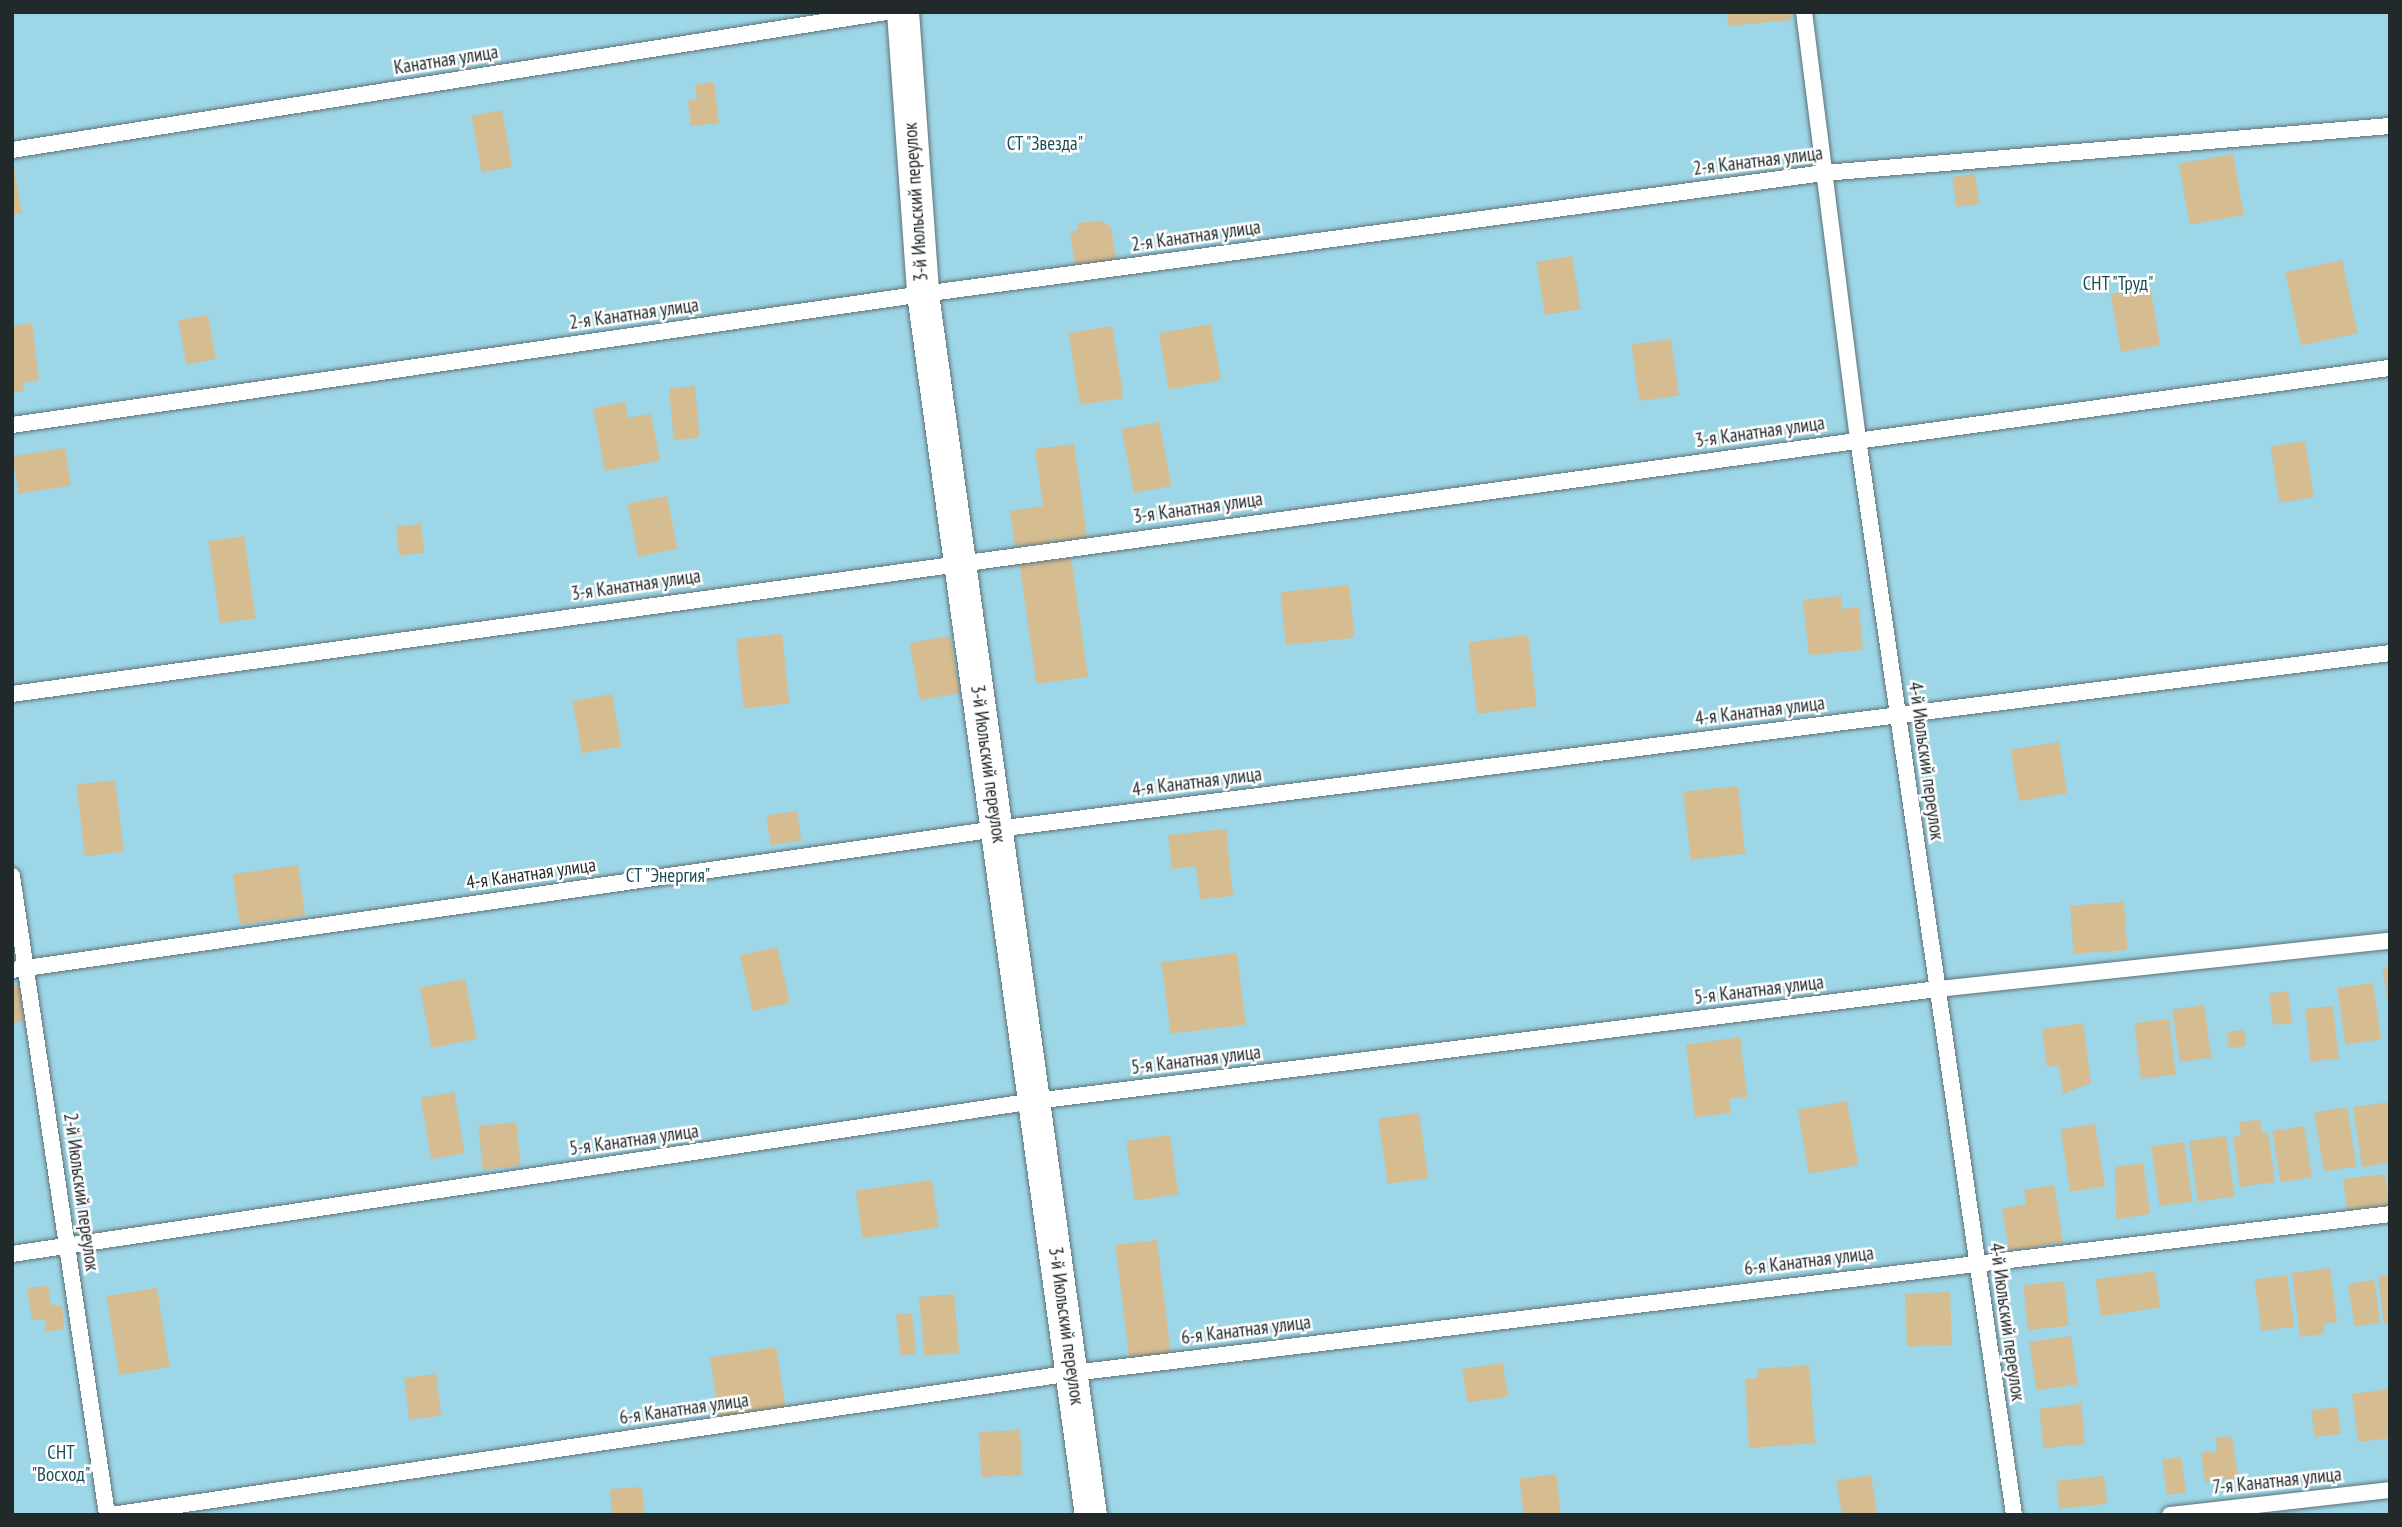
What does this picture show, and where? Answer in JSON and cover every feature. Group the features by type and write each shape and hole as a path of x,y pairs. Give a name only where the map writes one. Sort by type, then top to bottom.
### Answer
{"street":[{"name":"3-й Июльский переулок","path":"903,12 923,294 1091,1515"}],"lane":[{"name":"Канатная улица","path":"12,150 886,12"},
{"name":"4-й Июльский переулок","path":"1804,12 1858,439 2014,1515"},
{"name":"2-я Канатная улица","path":"12,425 923,294 1824,173 2390,126"},
{"name":"3-я Канатная улица","path":"12,694 960,561 2390,368"},
{"name":"4-я Канатная улица","path":"19,969 997,829 2390,653"},
{"name":"2-й Июльский переулок","path":"12,876 19,969 67,1245 109,1515"},
{"name":"5-я Канатная улица","path":"12,1254 1035,1101 1938,989 2390,941"},
{"name":"6-я Канатная улица","path":"109,1515 1073,1373 2390,1214"},
{"name":"7-я Канатная улица","path":"2170,1515 2390,1490"}],"green space":[{"name":"СТ \"Энергия\"","path":"12,12 2390,12 2390,1515 12,1515"}],"building":[{"path":"1727,12 1790,12 1791,20 1728,26"},
{"path":"714,82 719,123 691,126 688,100 697,99 695,84"},
{"path":"502,110 512,167 482,173 471,115"},
{"path":"2233,154 2244,215 2190,225 2179,164"},
{"path":"12,158 22,213 12,215"},
{"path":"1975,174 1979,204 1956,207 1952,177"},
{"path":"1101,221 1111,227 1116,260 1075,266 1070,232 1079,230 1077,223"},
{"path":"1572,256 1580,309 1545,315 1536,262"},
{"path":"2342,260 2358,333 2301,345 2285,272"},
{"path":"2150,287 2160,345 2121,352 2111,294"},
{"path":"208,315 216,359 186,365 178,320"},
{"path":"32,323 39,380 23,383 24,391 12,393 12,326"},
{"path":"1211,324 1221,380 1169,389 1159,333"},
{"path":"1112,326 1123,398 1080,405 1069,333"},
{"path":"1671,339 1679,395 1639,401 1631,345"},
{"path":"695,386 700,438 674,440 669,388"},
{"path":"625,402 628,418 651,414 660,461 605,471 593,408"},
{"path":"1159,422 1171,486 1134,493 1122,429"},
{"path":"2305,441 2314,497 2279,503 2270,446"},
{"path":"1074,444 1087,537 1015,547 1010,511 1043,506 1035,449"},
{"path":"65,448 71,486 19,494 13,456"},
{"path":"667,496 677,549 638,557 628,504"},
{"path":"421,524 424,553 399,555 396,527"},
{"path":"244,536 256,618 220,623 208,541"},
{"path":"1071,557 1088,677 1036,684 1020,564"},
{"path":"1349,585 1355,638 1286,645 1280,592"},
{"path":"1841,596 1842,609 1859,607 1863,650 1809,655 1803,600"},
{"path":"782,634 789,704 744,708 736,639"},
{"path":"1528,635 1537,706 1477,714 1468,642"},
{"path":"950,636 960,693 920,700 910,643"},
{"path":"612,694 621,746 582,753 573,701"},
{"path":"2059,742 2067,793 2019,801 2011,750"},
{"path":"115,780 124,851 85,856 76,785"},
{"path":"1738,786 1745,854 1690,859 1683,792"},
{"path":"797,811 801,841 770,845 766,815"},
{"path":"1226,829 1233,896 1200,899 1196,866 1172,869 1168,835"},
{"path":"298,865 305,916 240,925 233,874"},
{"path":"2124,902 2127,950 2073,954 2070,906"},
{"path":"777,947 790,1003 753,1011 740,956"},
{"path":"1237,953 1246,1024 1170,1034 1162,962"},
{"path":"2390,967 2390,1000 2387,1000 2383,968"},
{"path":"465,979 477,1039 431,1048 420,988"},
{"path":"2373,983 2381,1039 2345,1044 2337,988"},
{"path":"19,985 25,1021 12,1023 12,986"},
{"path":"2288,991 2292,1023 2273,1025 2269,993"},
{"path":"2204,1005 2211,1057 2180,1062 2172,1009"},
{"path":"2333,1006 2339,1059 2311,1062 2305,1009"},
{"path":"2169,1019 2176,1075 2141,1079 2134,1023"},
{"path":"2083,1023 2091,1083 2063,1094 2059,1065 2047,1067 2042,1029"},
{"path":"2244,1030 2246,1046 2229,1048 2227,1032"},
{"path":"1740,1037 1747,1097 1729,1099 1731,1113 1695,1117 1686,1045"},
{"path":"454,1092 465,1153 431,1159 421,1098"},
{"path":"1847,1101 1858,1165 1809,1174 1798,1110"},
{"path":"2390,1102 2390,1163 2362,1167 2353,1107"},
{"path":"2347,1107 2356,1166 2324,1171 2314,1112"},
{"path":"1419,1113 1428,1178 1388,1184 1378,1119"},
{"path":"2260,1120 2262,1133 2268,1132 2275,1182 2240,1187 2233,1137 2241,1136 2239,1122"},
{"path":"516,1122 521,1166 483,1170 478,1126"},
{"path":"2095,1124 2105,1186 2070,1192 2060,1129"},
{"path":"2304,1126 2312,1177 2281,1182 2272,1131"},
{"path":"1170,1135 1178,1194 1135,1201 1126,1141"},
{"path":"2226,1136 2234,1196 2198,1202 2189,1141"},
{"path":"2184,1142 2192,1201 2160,1206 2151,1147"},
{"path":"2143,1163 2150,1214 2116,1219 2115,1167"},
{"path":"2385,1174 2389,1205 2347,1210 2343,1179"},
{"path":"932,1180 939,1228 862,1238 856,1191"},
{"path":"2054,1185 2063,1242 2009,1251 2002,1209 2026,1204 2024,1190"},
{"path":"1157,1240 1171,1354 1129,1359 1115,1245"},
{"path":"2330,1268 2337,1322 2323,1324 2324,1334 2300,1337 2292,1273"},
{"path":"2155,1271 2160,1308 2101,1316 2096,1279"},
{"path":"2287,1275 2294,1326 2262,1331 2254,1280"},
{"path":"2390,1275 2390,1324 2384,1324 2378,1277"},
{"path":"2374,1280 2380,1323 2354,1326 2348,1284"},
{"path":"2064,1281 2069,1326 2028,1330 2023,1285"},
{"path":"48,1286 51,1305 62,1306 64,1329 45,1332 46,1319 32,1320 27,1288"},
{"path":"157,1288 170,1367 119,1375 107,1296"},
{"path":"1950,1292 1952,1345 1907,1347 1905,1294"},
{"path":"954,1294 959,1353 924,1356 919,1297"},
{"path":"912,1313 916,1354 900,1355 896,1315"},
{"path":"2071,1336 2078,1385 2036,1390 2029,1342"},
{"path":"776,1347 786,1407 719,1418 710,1357"},
{"path":"1503,1363 1508,1397 1467,1402 1462,1369"},
{"path":"1809,1365 1815,1443 1749,1448 1745,1379 1758,1378 1758,1369"},
{"path":"436,1374 441,1416 409,1420 404,1378"},
{"path":"2390,1389 2390,1438 2358,1442 2352,1394"},
{"path":"2081,1404 2085,1444 2043,1448 2039,1408"},
{"path":"2337,1407 2341,1434 2315,1437 2311,1411"},
{"path":"1020,1430 1022,1475 981,1477 979,1432"},
{"path":"2232,1436 2238,1478 2205,1482 2201,1453 2217,1451 2216,1438"},
{"path":"2181,1457 2186,1493 2167,1495 2162,1460"},
{"path":"1556,1474 1561,1515 1524,1515 1519,1479"},
{"path":"1871,1475 1877,1515 1842,1515 1836,1480"},
{"path":"2104,1476 2107,1504 2059,1509 2056,1481"},
{"path":"642,1487 644,1515 612,1515 610,1489"}],"park label":[{"name":"СТ \"Звезда\"","path":"1045,144"},
{"name":"СНТ \"Труд\"","path":"2118,284"},
{"name":"СНТ \"Восход\"","path":"61,1464"}]}
